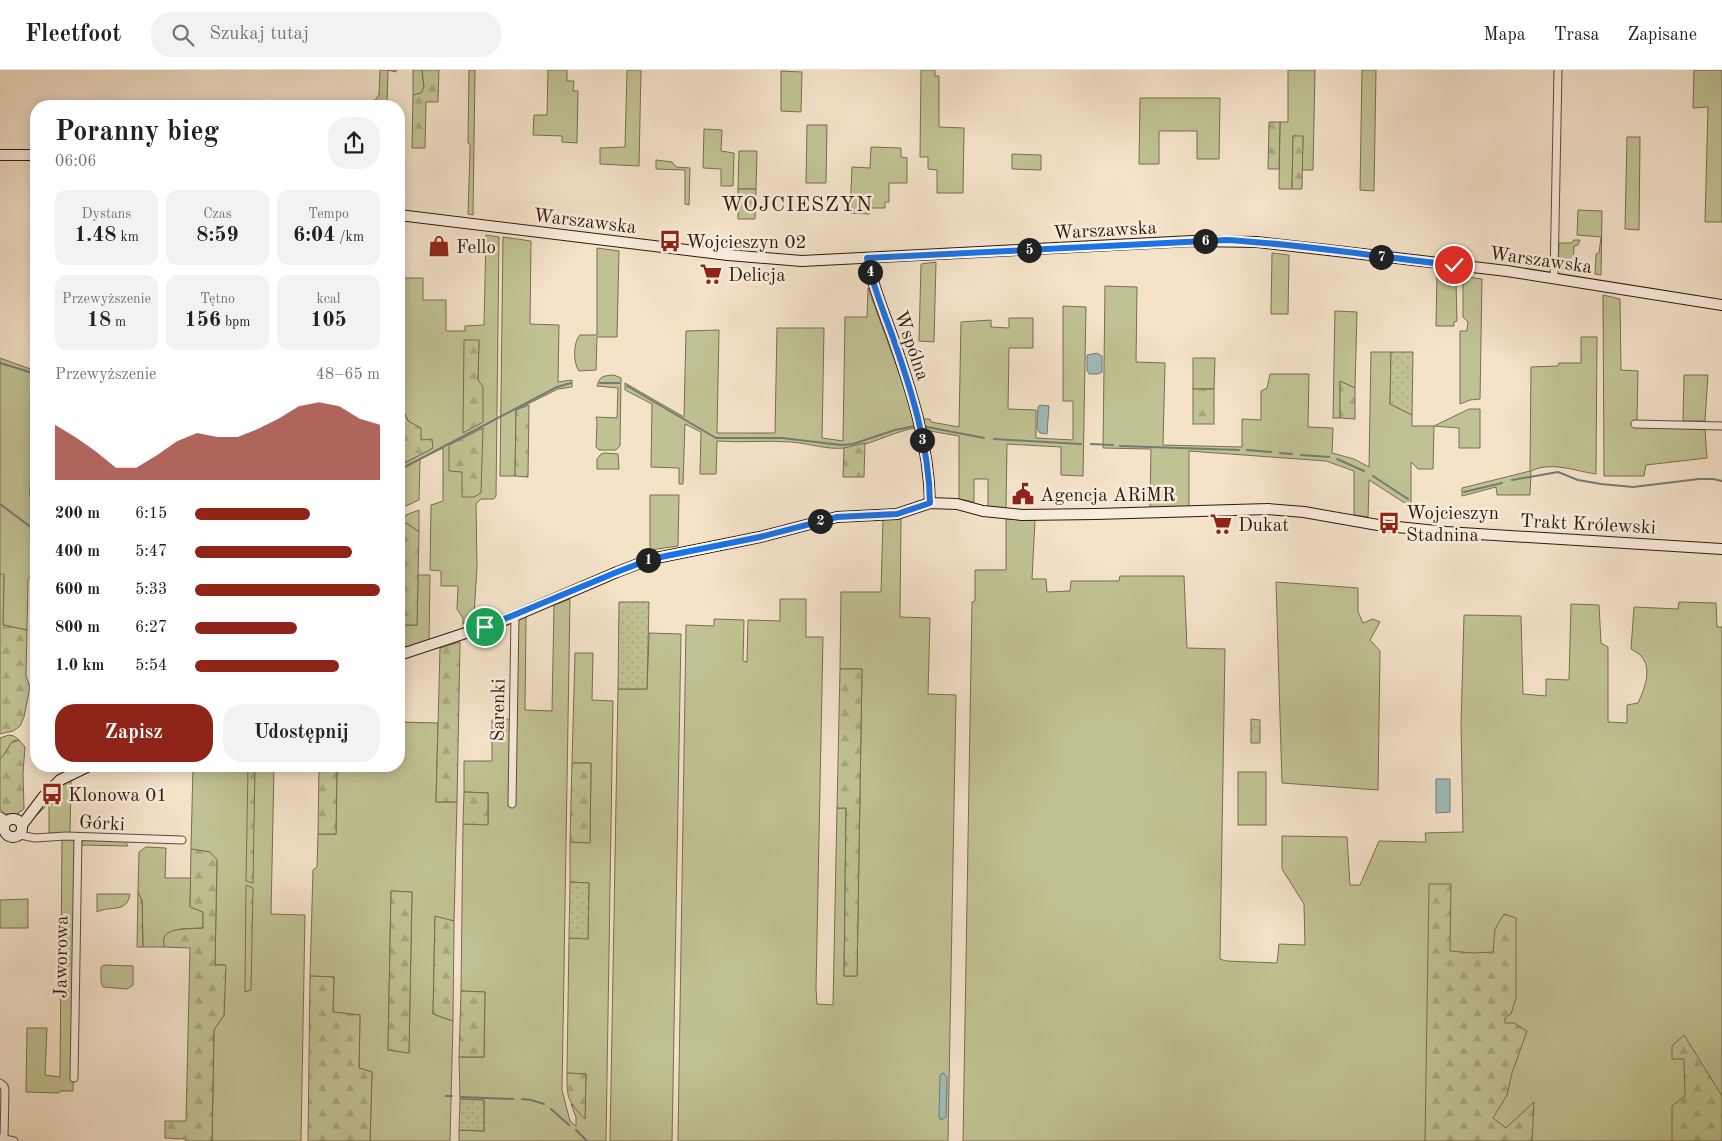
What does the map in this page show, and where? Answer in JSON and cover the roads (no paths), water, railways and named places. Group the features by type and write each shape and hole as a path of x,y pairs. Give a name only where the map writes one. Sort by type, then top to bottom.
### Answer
{"street":[{"path":"1554,278 1558,70"},
{"path":"0,155 30,155"},
{"name":"Warszawska","path":"405,216 767,259 802,261 1226,240 1257,242 1554,278 1722,305"},
{"name":"Wspólna","path":"867,258 919,420 930,503"},
{"path":"1634,424 1722,426"},
{"name":"Trakt Królewski","path":"405,653 475,631 651,559 760,537 837,517 897,514 930,503 957,504 983,511 1022,515 1268,509 1304,512 1378,525 1446,532 1722,549"},
{"name":"Sarenki","path":"512,804 514,616"},
{"path":"8,828 36,806 60,780 77,772"},
{"name":"Górki","path":"8,828 35,838 54,836 182,840"},
{"name":"Jaworowa","path":"74,1078 78,837"},
{"path":"0,1082 4,1086 5,1091 2,1138 14,1141"}],"water":[{"path":"1097,353 1102,356 1102,372 1089,374 1087,370 1087,355"},
{"path":"1040,405 1049,406 1047,434 1040,433 1037,429 1038,407"},
{"path":"1436,779 1450,779 1450,812 1436,813"},
{"path":"944,1073 947,1078 946,1117 941,1120 939,1116 940,1076"}],"waterway":[{"path":"0,363 30,372"},
{"path":"405,467 557,387 571,383"},
{"path":"600,383 619,383"},
{"path":"627,386 716,438 782,438 841,445 853,444 895,430 915,426"},
{"path":"922,426 984,438"},
{"path":"994,439 1081,444"},
{"path":"1091,444 1113,445"},
{"path":"1120,446 1239,450"},
{"path":"1247,450 1271,452"},
{"path":"1280,453 1292,454"},
{"path":"1301,455 1329,457"},
{"path":"1337,459 1364,471"},
{"path":"1512,480 1558,472 1578,480 1633,487 1699,479 1722,481"},
{"path":"1373,476 1408,499"},
{"path":"1464,492 1502,483"},
{"path":"0,504 30,526"},
{"path":"446,1096 452,1096"},
{"path":"461,1097 513,1099"},
{"path":"522,1099 544,1104"},
{"path":"551,1109 569,1125"},
{"path":"576,1130 587,1141"}],"place":[{"name":"Wojcieszyn 02","path":"670,241"},
{"name":"Fello","path":"439,246"},
{"name":"Delicja","path":"711,274"},
{"name":"Agencja ARiMR","path":"1023,494"},
{"name":"Wojcieszyn Stadnina","path":"1389,523"},
{"name":"Dukat","path":"1221,524"},
{"name":"Klonowa 01","path":"52,794"}],"district":[{"name":"WOJCIESZYN","path":"797,204"}]}
